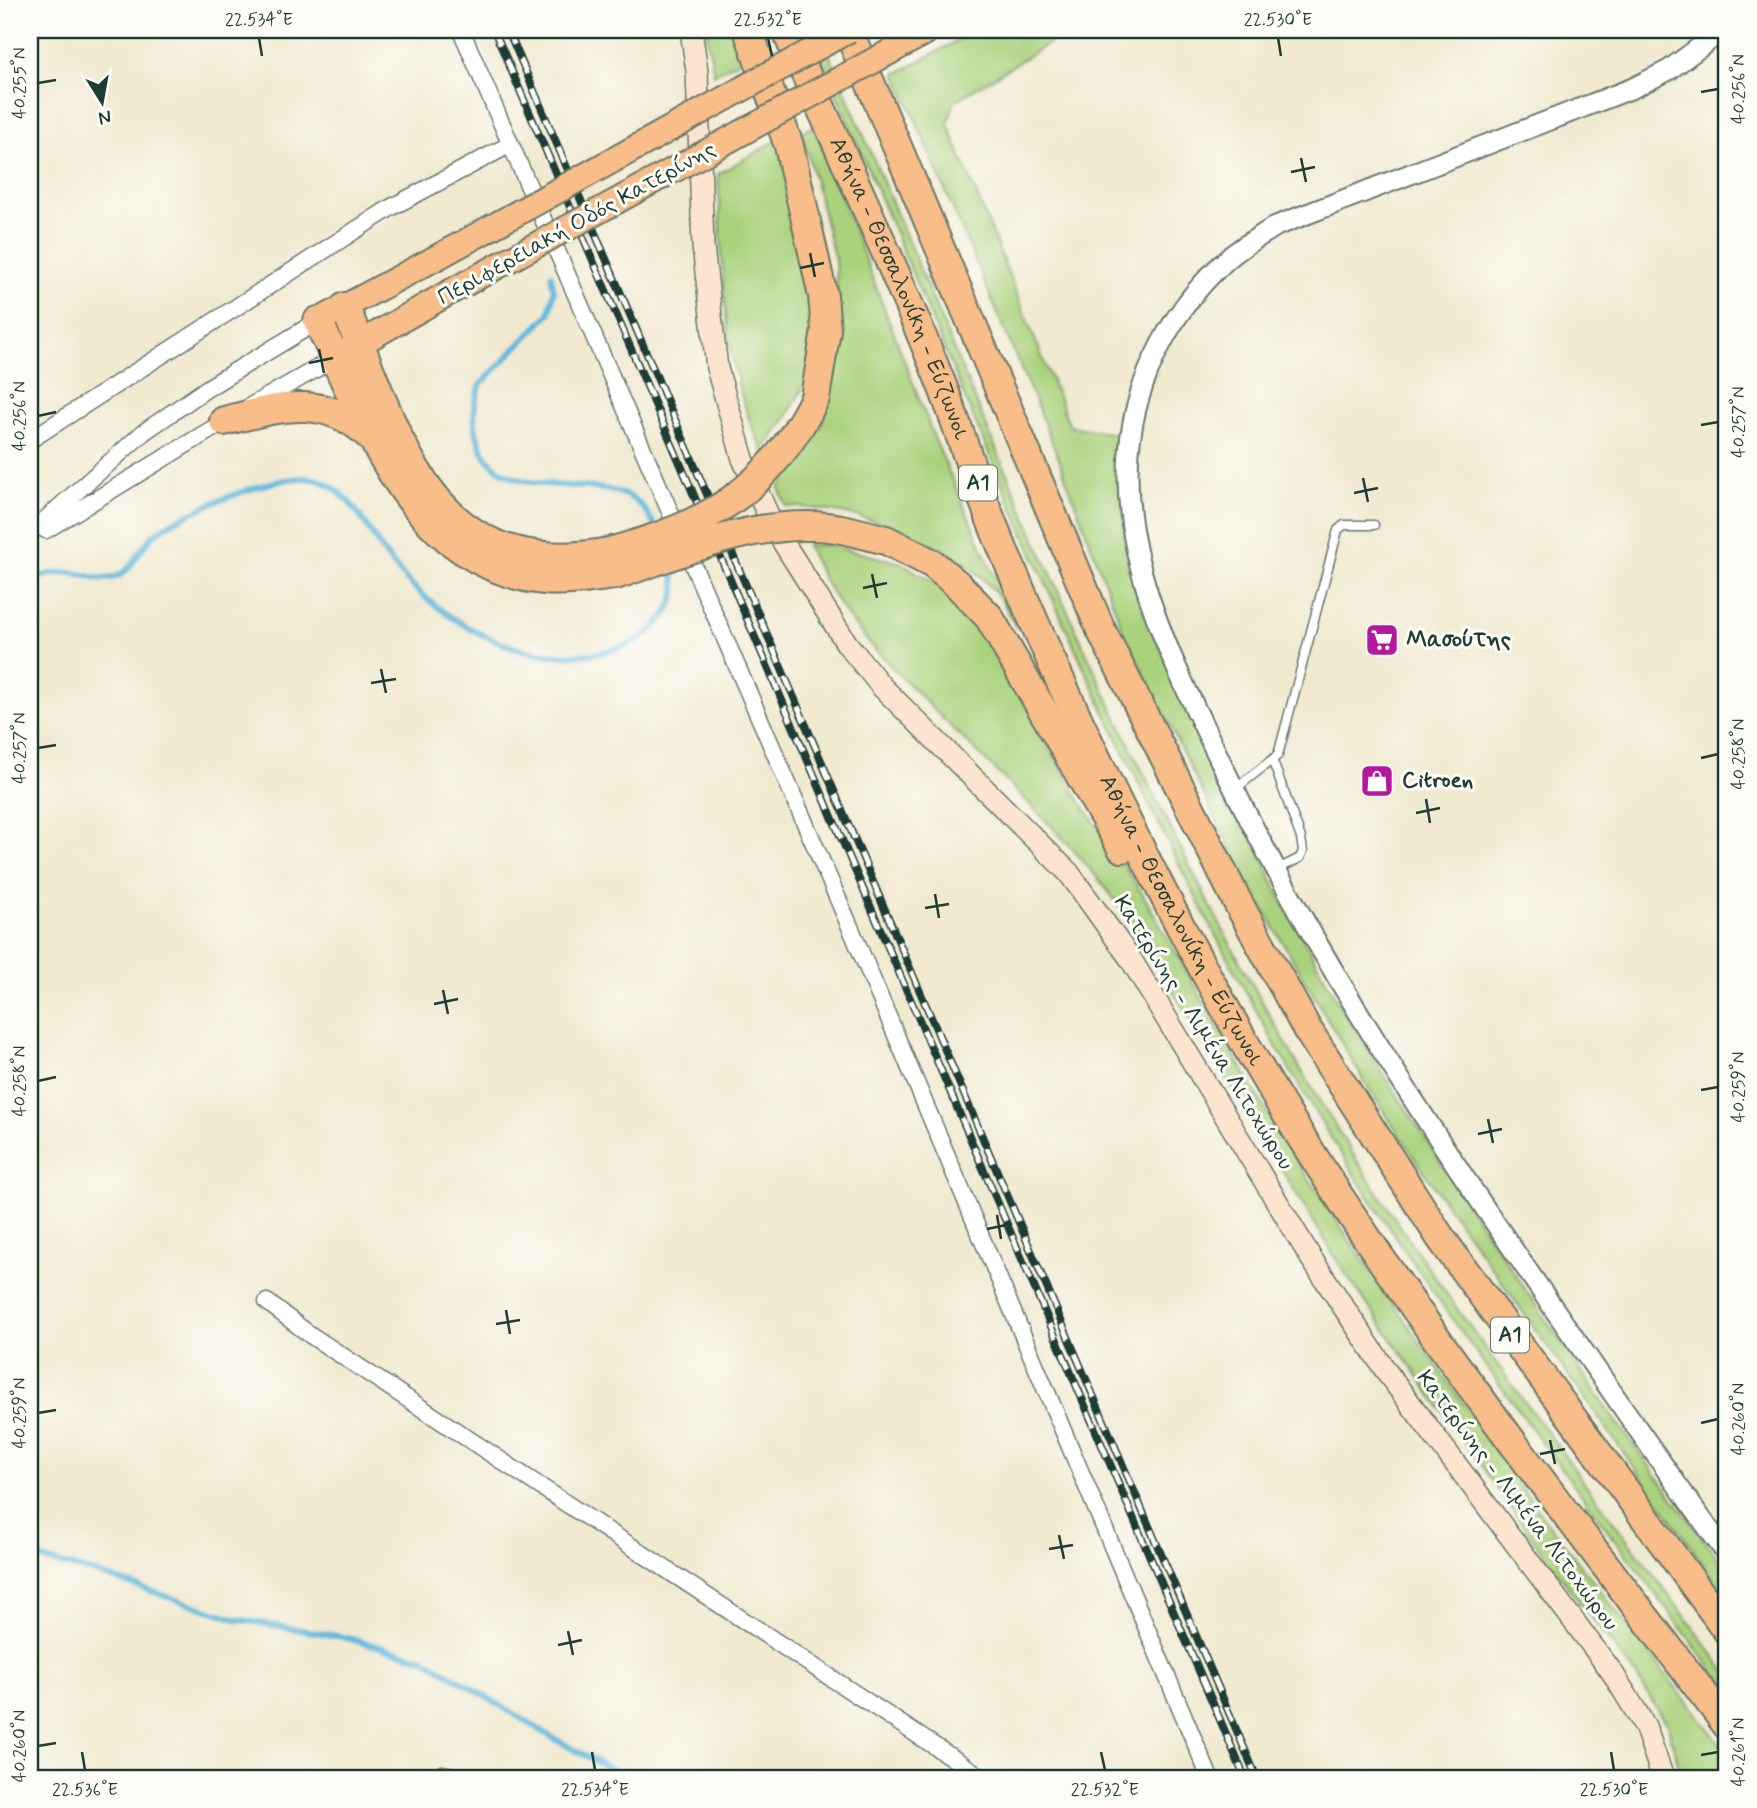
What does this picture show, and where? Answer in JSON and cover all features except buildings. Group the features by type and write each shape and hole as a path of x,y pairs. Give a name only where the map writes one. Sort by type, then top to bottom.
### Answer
{"highway":[{"path":"345,307 392,423 420,480 439,505 462,526 493,545 540,557 578,558 612,564 709,517 737,498 782,455 798,432 815,398 826,330 823,296 789,146 748,30"},
{"name":"Αθήνα - Θεσσαλονίκη - Εύζωνοι","path":"786,30 943,389 996,531 1045,645 1114,793 1183,929 1252,1055 1391,1274 1545,1485 1727,1725"},
{"name":"Α1","path":"848,30 1101,629 1236,899 1307,1029 1440,1237 1727,1630"},
{"path":"859,30 880,104"},
{"path":"318,321 403,492 452,544 485,565 516,575 547,580 736,533 778,526 814,526 886,540 933,564 989,617 1139,876 1183,929"},
{"path":"224,421 282,407 306,406 335,412 356,423 384,457"}],"main road":[{"name":"Κατερίνης - Λιμένα Λιτοχώρου","path":"691,30 696,71 703,246 717,368 743,458 773,526 803,578 865,665 920,727 1069,873 1130,958 1304,1247 1388,1374 1612,1672 1645,1726 1663,1778"},
{"name":"Περιφερειακή Οδός Κατερίνης","path":"318,321 848,30"},
{"name":"Περιφερειακή Οδός Κατερίνης","path":"335,358 452,291 931,30"}],"street":[{"path":"461,30 854,936 1210,1778"},
{"path":"1723,30 1669,70 1633,88 1276,226 1232,255 1174,320 1157,349 1135,415 1129,450 1131,523 1138,560 1154,612 1234,790 1276,870 1311,934 1486,1214 1644,1441 1727,1554"},
{"path":"30,440 390,208 509,145"},
{"path":"30,533 144,432 209,387 318,321"},
{"name":"Περιφερειακή Οδός Κατερίνης","path":"30,538 224,421 335,358"},
{"path":"267,1303 309,1334 983,1778"},
{"path":"437,1778 442,1774 465,1778"}],"lane":[{"path":"1234,790 1273,762 1278,755 1338,530 1343,525 1374,526"},
{"path":"1273,762 1301,838 1303,851 1300,858 1276,870"}],"green space":[{"path":"706,30 735,30 744,57 714,75"},
{"path":"809,30 819,30 981,413 1093,667 1152,792 1282,1037 1384,1202 1439,1283 1727,1673 1727,1690 1432,1290 1322,1124 1272,1039 1143,793 1084,667 972,414"},
{"path":"977,30 1070,30 954,102 948,124 1070,426 1122,435 1123,528 1129,568 1146,617 1284,904 1344,1013 1492,1241 1610,1413 1727,1571 1727,1597 1443,1200 1367,1086 1245,878 1124,633 1053,444 896,74"},
{"path":"814,127 935,440 1017,628 998,596 976,573 927,541 870,520 813,508 786,506 779,488 822,425 834,377 839,328 835,260 802,131"},
{"path":"779,139 817,337 810,375 785,420 763,450 749,418 731,351 723,280 718,174"},
{"path":"828,545 901,563 945,589 987,633 1075,793 1143,895 1282,1139 1389,1298 1540,1513 1727,1753 1727,1778 1682,1778 1668,1726 1635,1674 1552,1566 1343,1270 1127,916 1058,833 904,679 853,624 828,587 807,546"}],"waterway":[{"path":"551,275 554,291 549,314 481,384 474,412 479,441 489,460 503,472 522,480 608,490 626,495 637,501 645,510 657,531"},
{"path":"30,580 61,573 101,578 118,576 124,573 150,538 169,524 232,495 299,478 326,483 346,499 385,554 423,596 471,629 524,650 552,655 591,654 622,647 641,638 657,625 672,604 675,581 670,564"},
{"path":"30,1556 96,1573 236,1619 343,1637 425,1659 553,1738 627,1778"}],"railway":[{"path":"494,30 1245,1778"},
{"path":"508,30 1257,1778"}],"place":[{"name":"Μασούτης","path":"1382,640"},
{"name":"Citroen","path":"1377,781"}]}
